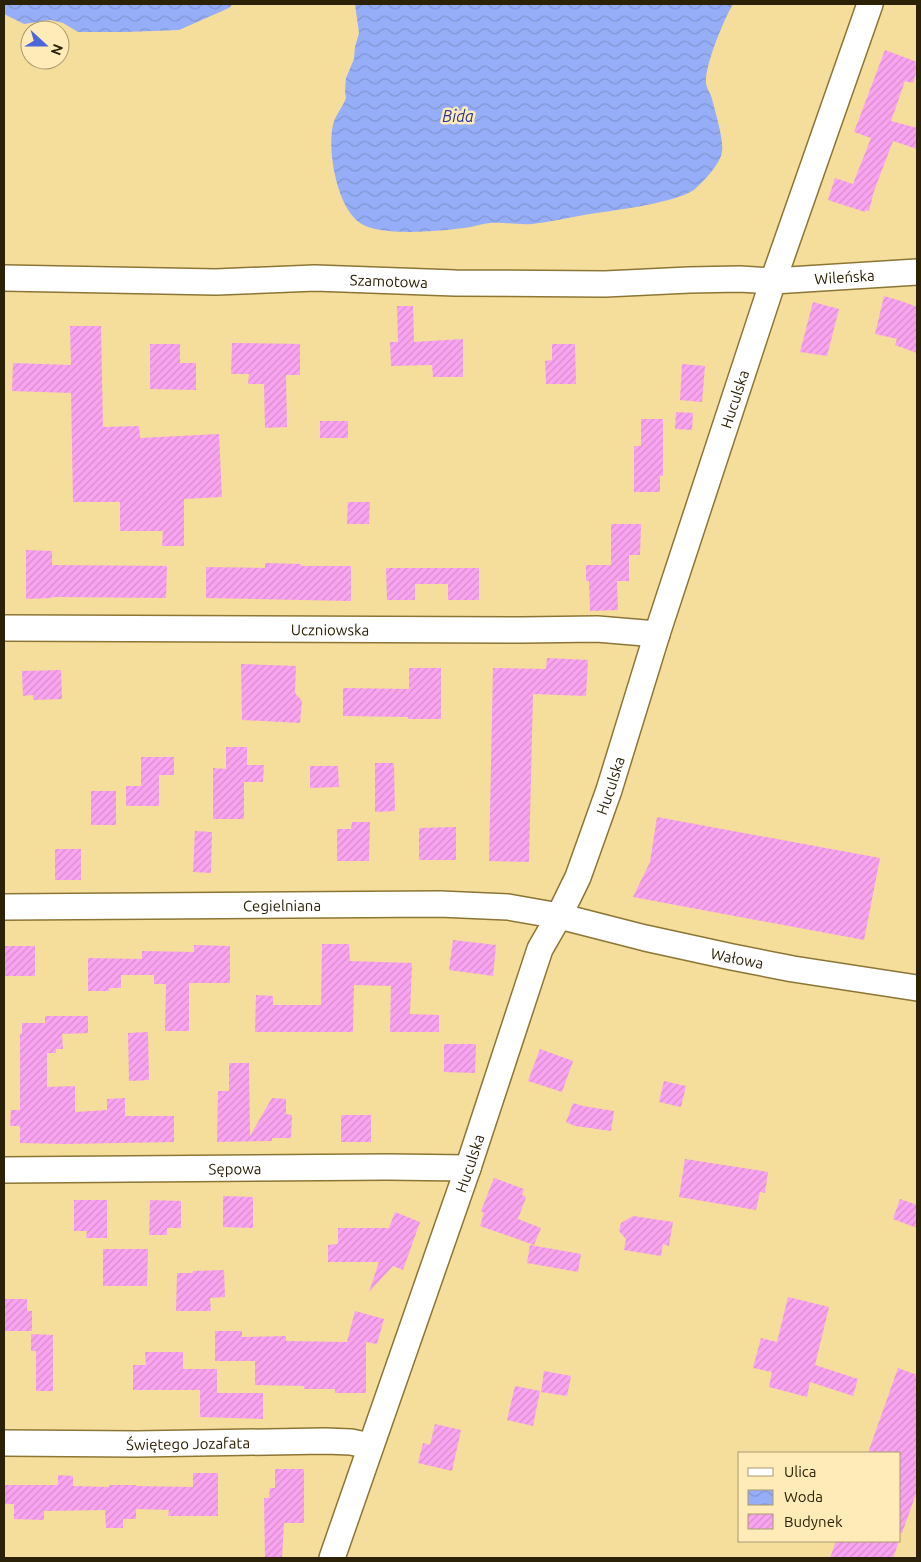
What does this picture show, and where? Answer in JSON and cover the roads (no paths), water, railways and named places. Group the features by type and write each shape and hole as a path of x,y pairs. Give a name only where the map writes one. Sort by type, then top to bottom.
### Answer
{"street":[{"name":"Huculska","path":"332,1558 468,1168 540,949 578,877 609,790 657,634 773,281 870,4"},
{"name":"Wileńska","path":"773,281 917,272"},
{"name":"Szamotowa","path":"4,278 216,282 315,278 455,284 605,284 731,279 773,281"},
{"name":"Uczniowska","path":"4,628 523,630 597,628 657,634"},
{"name":"Cegielniana","path":"4,907 440,904 508,908 559,916"},
{"name":"Wałowa","path":"559,916 645,938 732,957 793,969 917,988"},
{"name":"Sępowa","path":"4,1170 468,1168"},
{"name":"Świętego Jozafata","path":"4,1443 137,1444 325,1440 370,1446"}],"water":[{"path":"4,4 233,4 229,8 179,30 78,32 70,27 70,20 20,20 20,22 4,14"},
{"name":"Bida","path":"355,4 733,4 716,42 706,84 721,133 721,156 716,166 696,188 676,198 643,206 532,224 490,223 467,228 410,232 395,232 369,227 360,223 345,205 336,178 331,149 333,125 346,98 346,78 354,59 359,33"}]}
